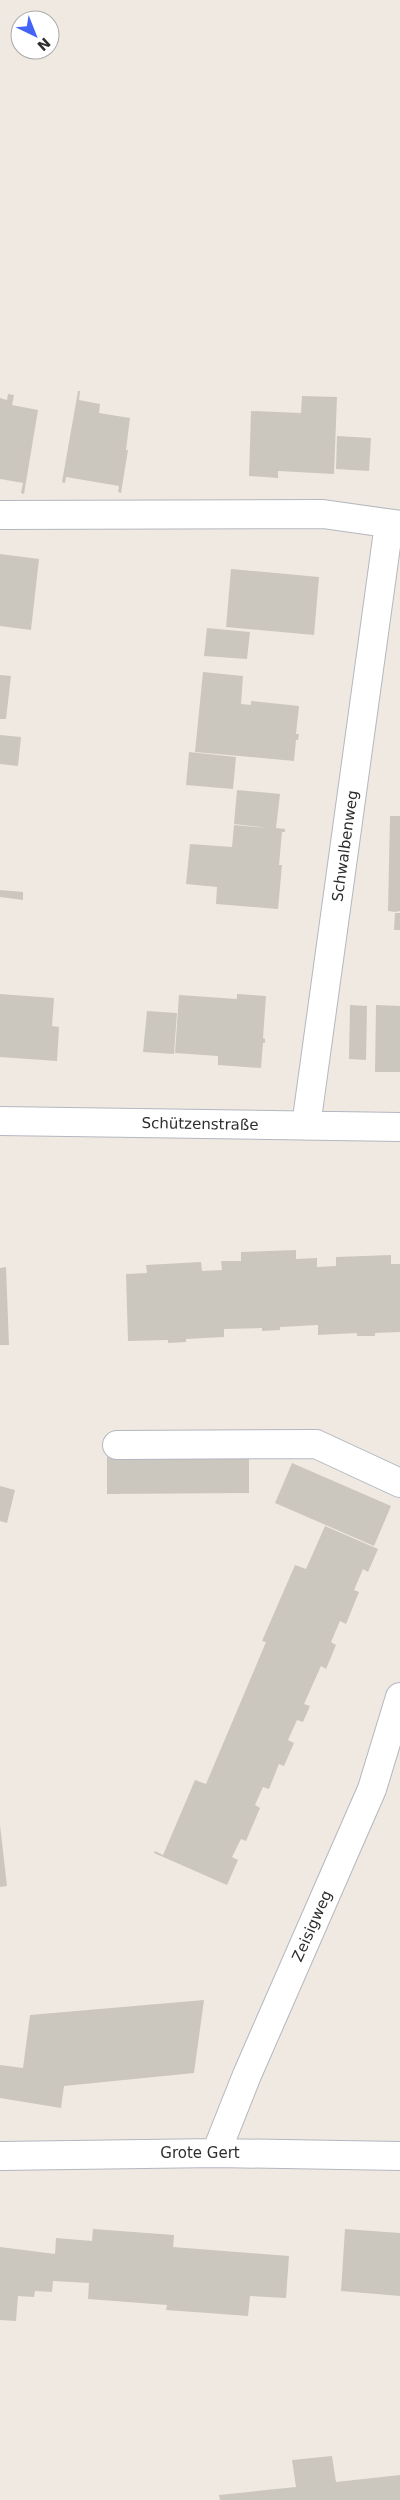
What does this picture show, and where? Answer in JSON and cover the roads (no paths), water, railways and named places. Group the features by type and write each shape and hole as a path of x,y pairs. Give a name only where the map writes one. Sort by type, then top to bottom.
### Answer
{"street":[{"path":"0,515 323,514 395,525"},
{"name":"Schwalbenweg","path":"306,1126 384,566 395,525"},
{"name":"Schützenstraße","path":"0,1121 400,1127"},
{"path":"117,1445 316,1444 400,1483"},
{"name":"Zeisigweg","path":"216,2153 247,2075 372,1789 400,1697"},
{"name":"Grote Gert","path":"0,2156 216,2153 400,2156"}]}
